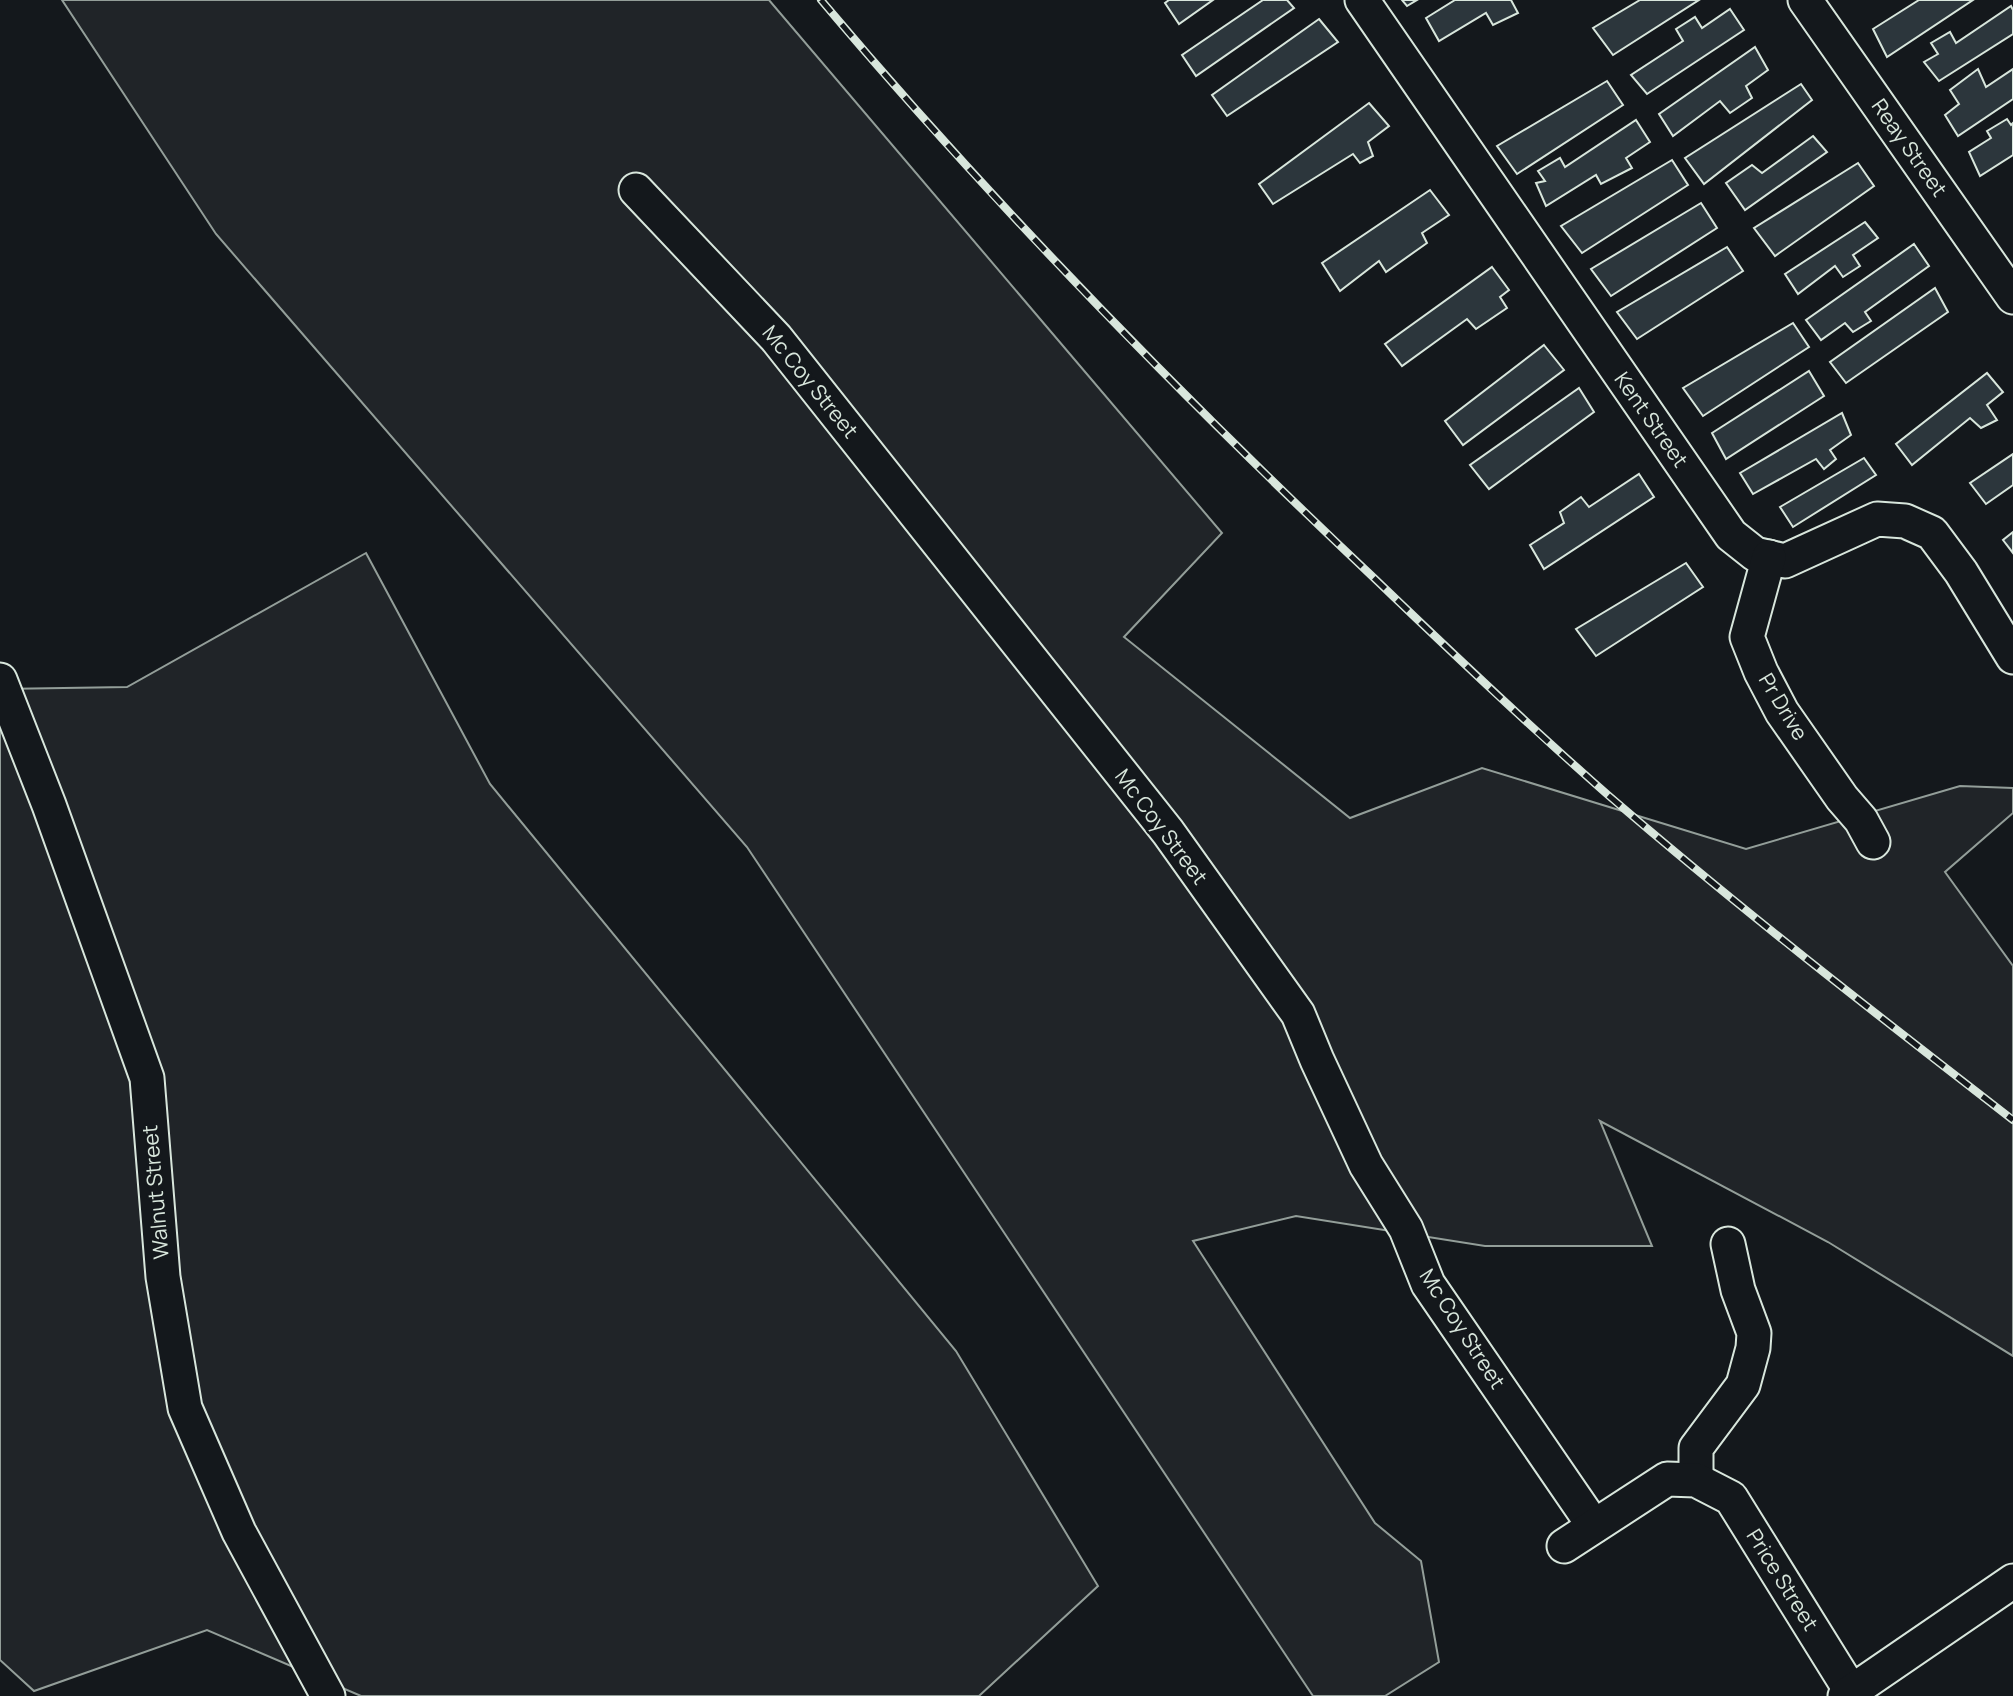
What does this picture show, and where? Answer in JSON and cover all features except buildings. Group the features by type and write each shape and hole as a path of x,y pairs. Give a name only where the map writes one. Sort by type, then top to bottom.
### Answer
{"street":[{"name":"Kent Street","path":"1362,0 1731,535 1755,554 1769,557"},
{"name":"Reay Street","path":"1805,0 2013,296"},
{"name":"Mc Coy Street","path":"636,190 776,338 1168,832 1266,968 1298,1014 1366,1165 1406,1229 1428,1284 1594,1526"},
{"path":"1769,557 1786,561 1877,519 1905,521 1932,533 1961,572 2013,657"},
{"name":"Pr Drive","path":"1769,557 1747,636 1761,672 1782,712 1842,798 1861,820 1873,842"},
{"name":"Walnut Street","path":"0,680 147,1078 163,1276 185,1408 239,1532 328,1696"},
{"path":"1564,1546 1667,1479 1696,1480 1696,1448 1743,1385 1753,1348 1754,1333 1738,1290 1728,1244"},
{"name":"Price Street","path":"1696,1480 1731,1498 1850,1694"},
{"path":"1850,1694 2013,1581"}],"shaded area":[{"path":"62,0 769,0 1222,533 1124,637 1350,818 1482,768 1746,849 1960,786 2013,788 2013,813 1945,872 2013,966 2013,1356 1828,1242 1600,1121 1652,1246 1485,1246 1296,1216 1193,1241 1375,1523 1421,1561 1439,1662 1385,1696 1313,1696 747,847 216,234"},
{"path":"366,553 490,784 956,1351 1098,1586 979,1696 361,1696 207,1630 34,1691 0,1660 0,689 127,687"}],"railway":[{"path":"821,0 1020,224 1158,368 1460,660 1578,769 1707,879 2013,1120"}]}
